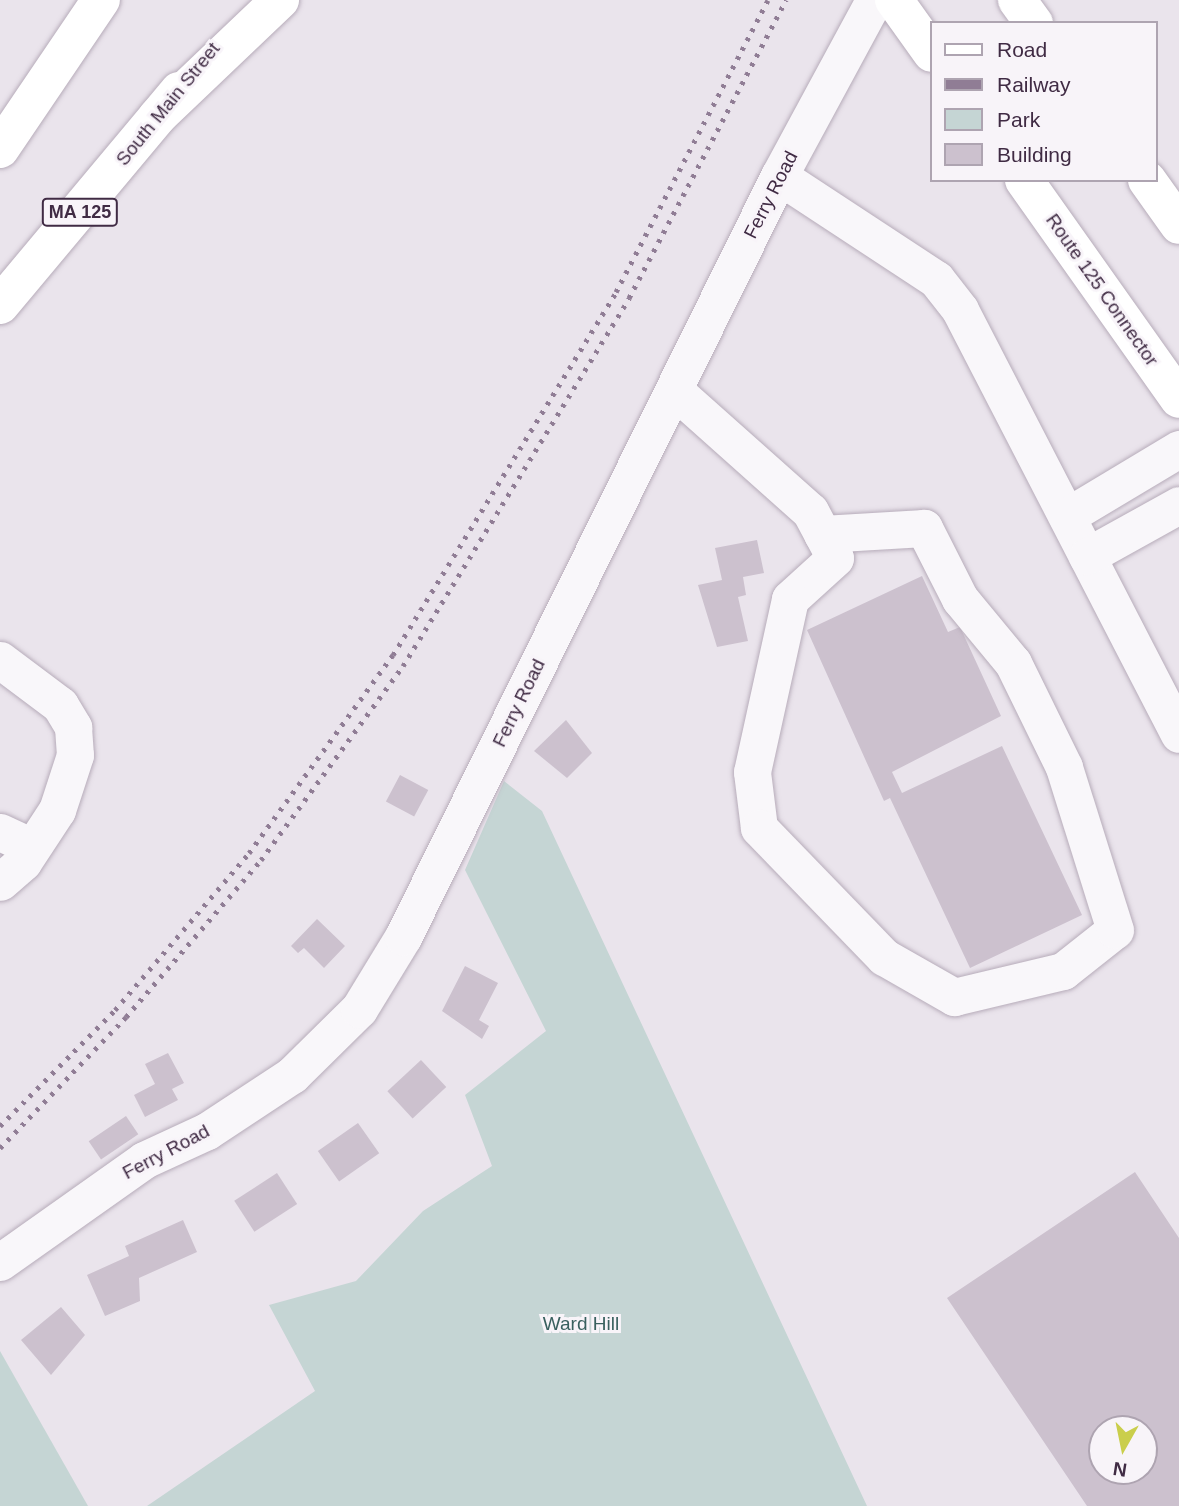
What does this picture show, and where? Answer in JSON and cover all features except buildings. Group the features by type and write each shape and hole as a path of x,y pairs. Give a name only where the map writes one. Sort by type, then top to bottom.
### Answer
{"main road":[{"path":"0,149 101,0"},
{"name":"South Main Street","path":"0,305 254,0"},
{"path":"157,117 280,0"},
{"path":"1017,0 1033,21"},
{"path":"891,5 930,51"},
{"name":"Route 125 Connector","path":"1025,182 1179,400"},
{"path":"1148,182 1179,225"}],"street":[{"name":"Ferry Road","path":"0,1262 144,1160 207,1131 292,1075 359,1009 403,937 779,176 891,5"},
{"path":"779,176 936,279 960,310 1179,734"},
{"path":"674,390 810,511 822,534 835,558 790,599 752,772 759,828 884,957 954,998 1063,971 1115,930 1064,767 1013,663 960,599 924,528 822,534"},
{"path":"1067,516 1179,449"},
{"path":"1087,556 1179,505"},
{"path":"0,660 60,705 73,727 69,782 32,847 0,882"},
{"path":"0,832 32,847"}],"green space":[{"name":"Ward Hill","path":"504,781 542,811 867,1506 147,1506 315,1391 269,1305 356,1281 423,1211 492,1166 465,1095 546,1031 465,870"},
{"path":"0,1351 88,1506 0,1506"}],"railway":[{"path":"0,1126 115,1010 249,853 393,655 616,292 768,0"},
{"path":"0,1148 126,1017 261,860 403,666 629,298 786,0"}]}
